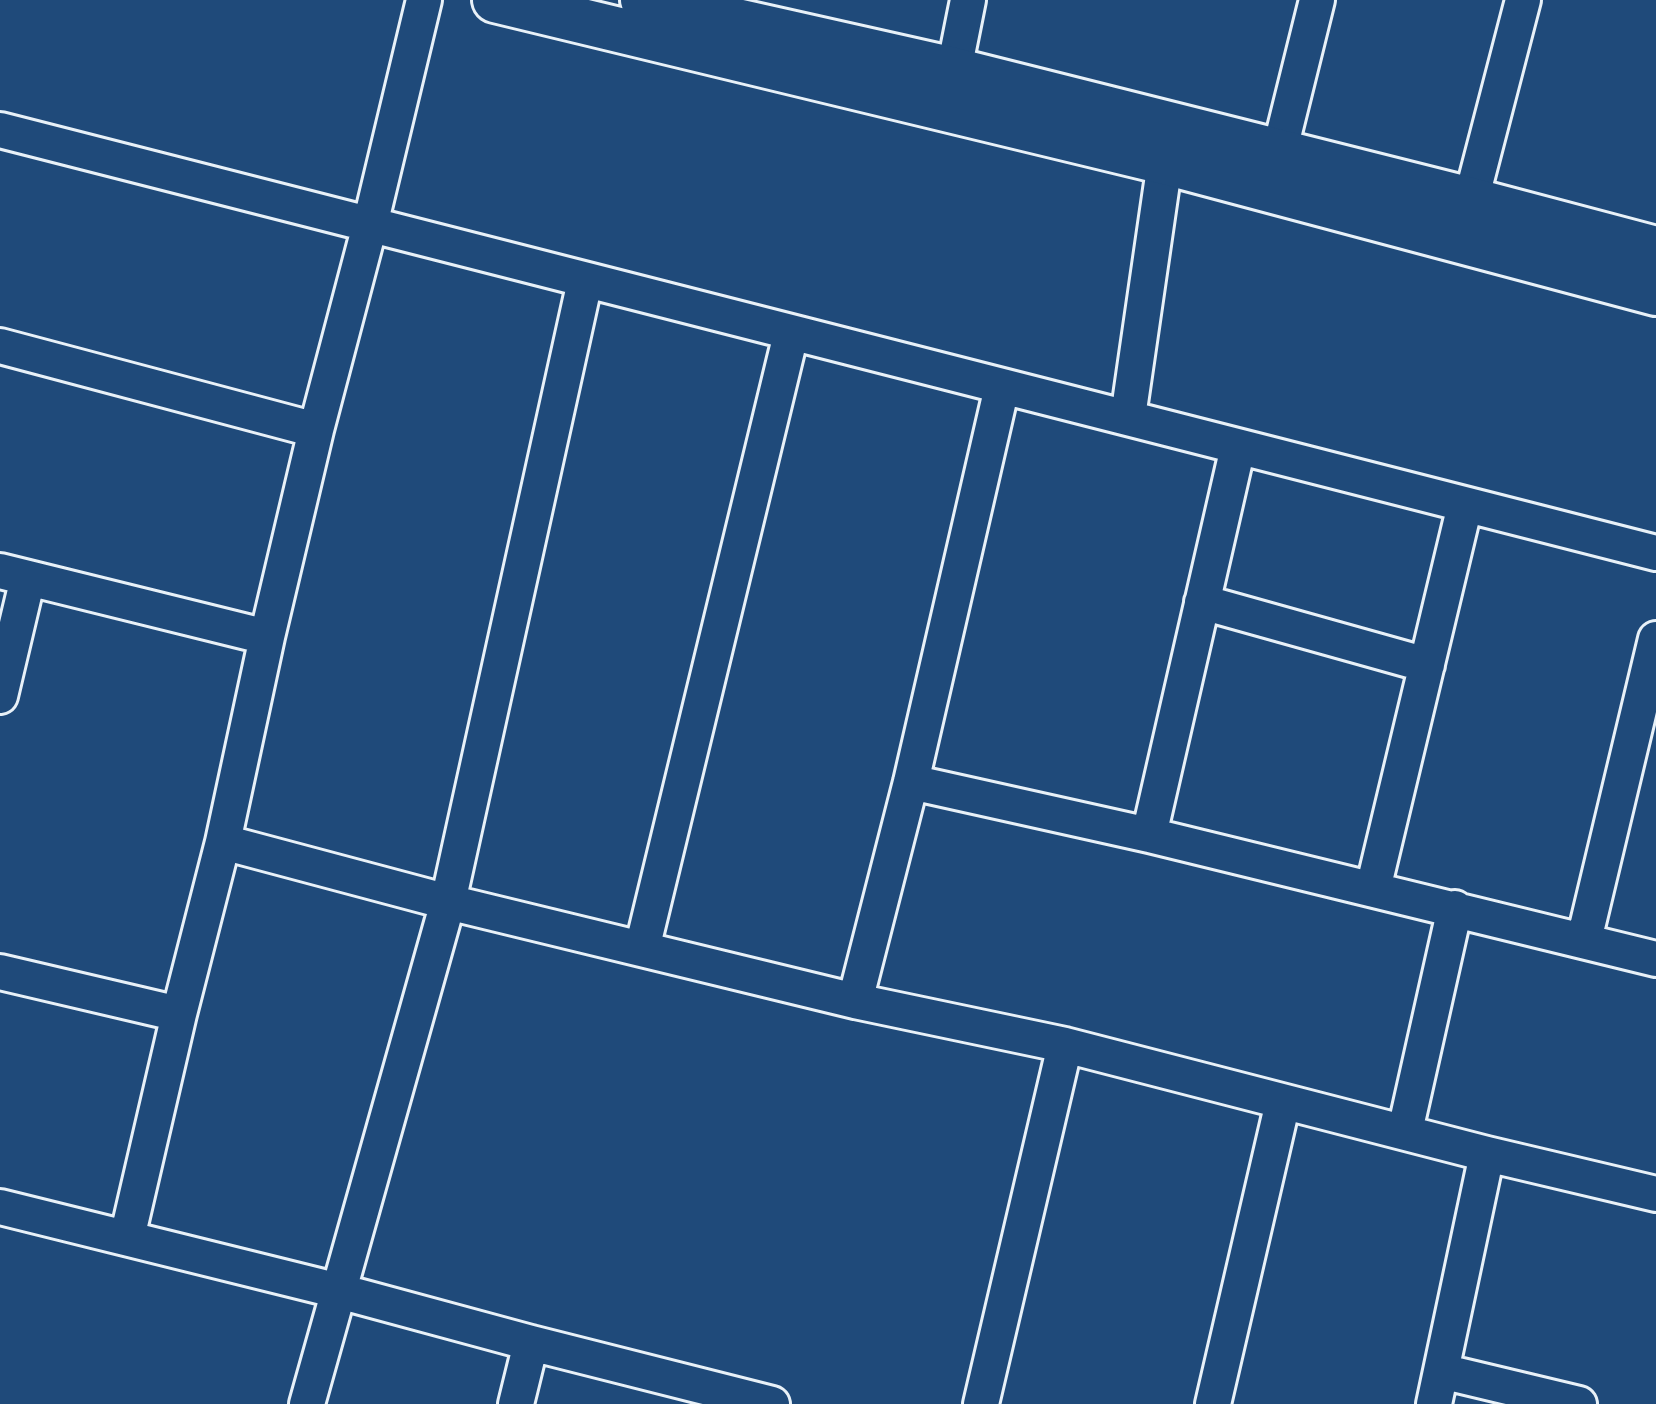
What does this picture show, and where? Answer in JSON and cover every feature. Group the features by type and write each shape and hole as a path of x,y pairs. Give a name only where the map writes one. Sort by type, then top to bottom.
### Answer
{"street":[{"path":"127,1238 223,842 316,430 370,225 424,0"},
{"path":"495,0 1165,162 1547,241 1656,249"},
{"path":"643,0 954,70 1471,200 1547,241 1656,293"},
{"path":"954,70 968,0"},
{"path":"1279,153 1317,0"},
{"path":"1471,200 1523,0"},
{"path":"0,130 1656,553"},
{"path":"1128,417 1165,162"},
{"path":"307,1404 448,902 585,281"},
{"path":"642,949 791,334"},
{"path":"0,346 316,430"},
{"path":"855,1001 911,782 1002,387"},
{"path":"1149,835 1238,447"},
{"path":"1373,889 1465,505"},
{"path":"0,696 14,574 267,637"},
{"path":"1202,602 1427,665"},
{"path":"1584,940 1656,639"},
{"path":"911,782 1149,835 1656,959"},
{"path":"223,842 448,902 855,1001 1065,1045 1487,1154 1656,1194"},
{"path":"1405,1131 1455,908"},
{"path":"0,972 179,1014"},
{"path":"981,1404 1065,1045"},
{"path":"1213,1404 1283,1102"},
{"path":"1487,1154 1437,1388 1579,1404"},
{"path":"0,1207 339,1291 722,1397 772,1404"},
{"path":"516,1404 531,1343"}]}
